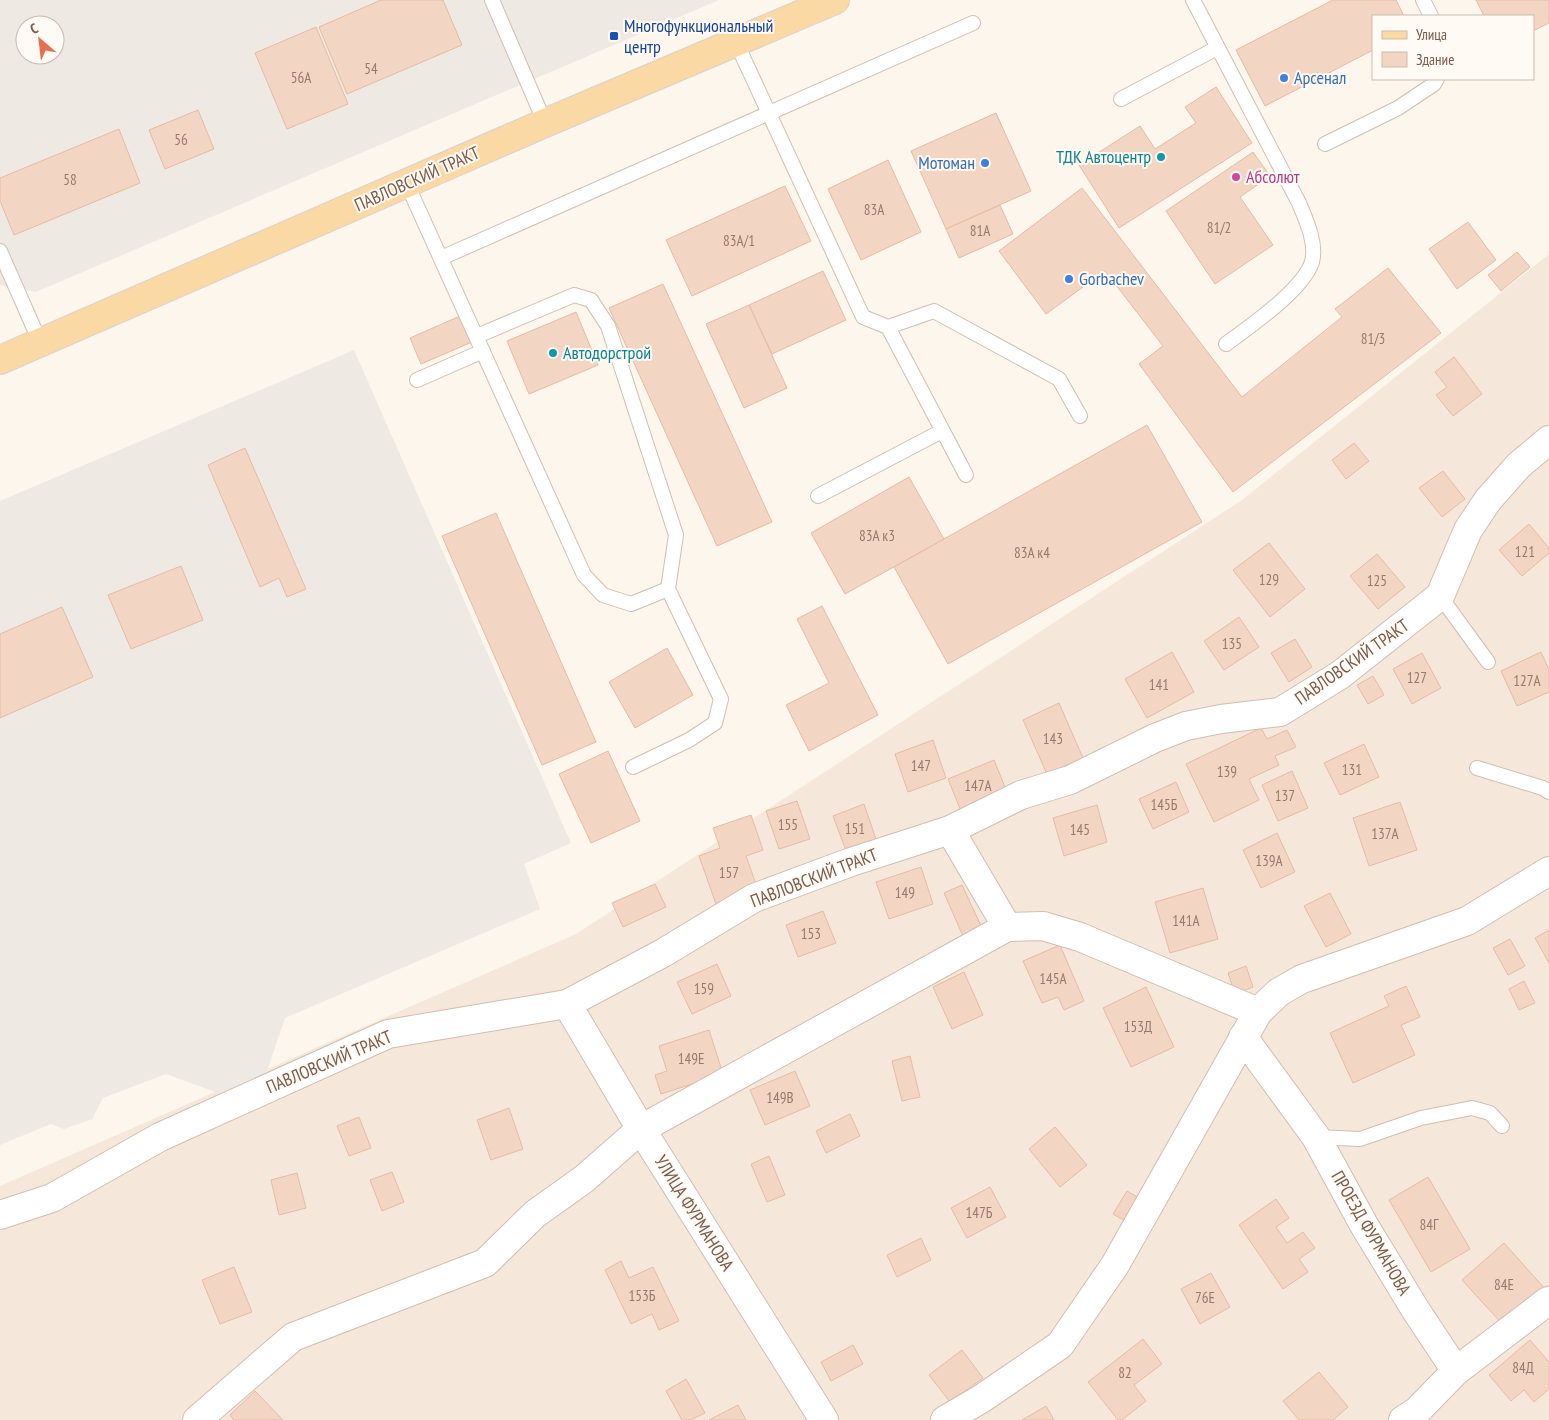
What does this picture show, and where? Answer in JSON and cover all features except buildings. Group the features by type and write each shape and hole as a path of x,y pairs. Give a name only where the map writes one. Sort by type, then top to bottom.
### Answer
{"main road":[{"name":"ПАВЛОВСКИЙ ТРАКТ","path":"1,358 407,184 545,122 835,0"}],"street":[{"name":"ПАВЛОВСКИЙ ТРАКТ","path":"0,1215 52,1198 160,1137 388,1034 568,1004 663,953 754,898 851,862 950,830 1021,795 1070,780 1155,738 1186,726 1221,719 1280,712 1340,675 1440,596 1468,530 1488,500 1519,464 1549,440"},
{"path":"950,830 1007,927"},
{"path":"945,1420 981,1399 1060,1345 1115,1265 1258,1012 1279,992 1302,979 1467,922 1549,871"},
{"path":"197,1420 293,1337 485,1263 535,1214 584,1179 641,1129 1007,927 1043,926 1080,937 1258,1012"},
{"name":"УЛИЦА ФУРМАНОВА","path":"568,1004 641,1129 824,1420"},
{"name":"ПРОЕЗД ФУРМАНОВА","path":"1243,1037 1316,1137 1414,1309 1456,1371"},
{"path":"1403,1420 1417,1411 1456,1371 1548,1302"}],"lane":[{"path":"492,0 545,122"},
{"path":"1193,0 1299,203 1312,238 1312,262 1299,282 1278,304 1226,344"},
{"path":"1423,0 1430,15"},
{"path":"441,258 973,22"},
{"path":"736,42 863,317 888,327 966,475"},
{"path":"1121,99 1218,48"},
{"path":"1325,144 1398,108 1434,84 1436,80"},
{"path":"407,184 584,575 604,595 630,604 668,589"},
{"path":"0,251 40,342"},
{"path":"477,336 574,295 591,300 608,326 676,535 668,589 722,699 715,723 689,740 633,767"},
{"path":"888,327 934,310 1059,379 1080,416"},
{"path":"417,380 483,351"},
{"path":"818,496 942,431"},
{"path":"1440,596 1488,662"},
{"path":"1477,768 1544,788 1549,792"},
{"path":"1316,1137 1360,1140 1422,1118 1472,1108 1490,1113 1502,1126"}],"shaded area":[{"path":"0,0 719,0 36,292 0,285"},
{"path":"1549,254 1549,1420 0,1420 0,1186 576,934 1242,500"},
{"path":"354,350 571,843 524,864 540,909 285,1018 266,1074 221,1094 166,1074 103,1098 92,1119 64,1129 51,1124 0,1145 0,501"}],"place":[{"name":"Многофункциональный центр","path":"614,36"},
{"name":"Арсенал","path":"1284,78"},
{"name":"ТДК Автоцентр","path":"1161,157"},
{"name":"Мотоман","path":"985,163"},
{"name":"Абсолют","path":"1236,177"},
{"name":"Gorbachev","path":"1069,279"},
{"name":"Автодорстрой","path":"553,353"}]}
